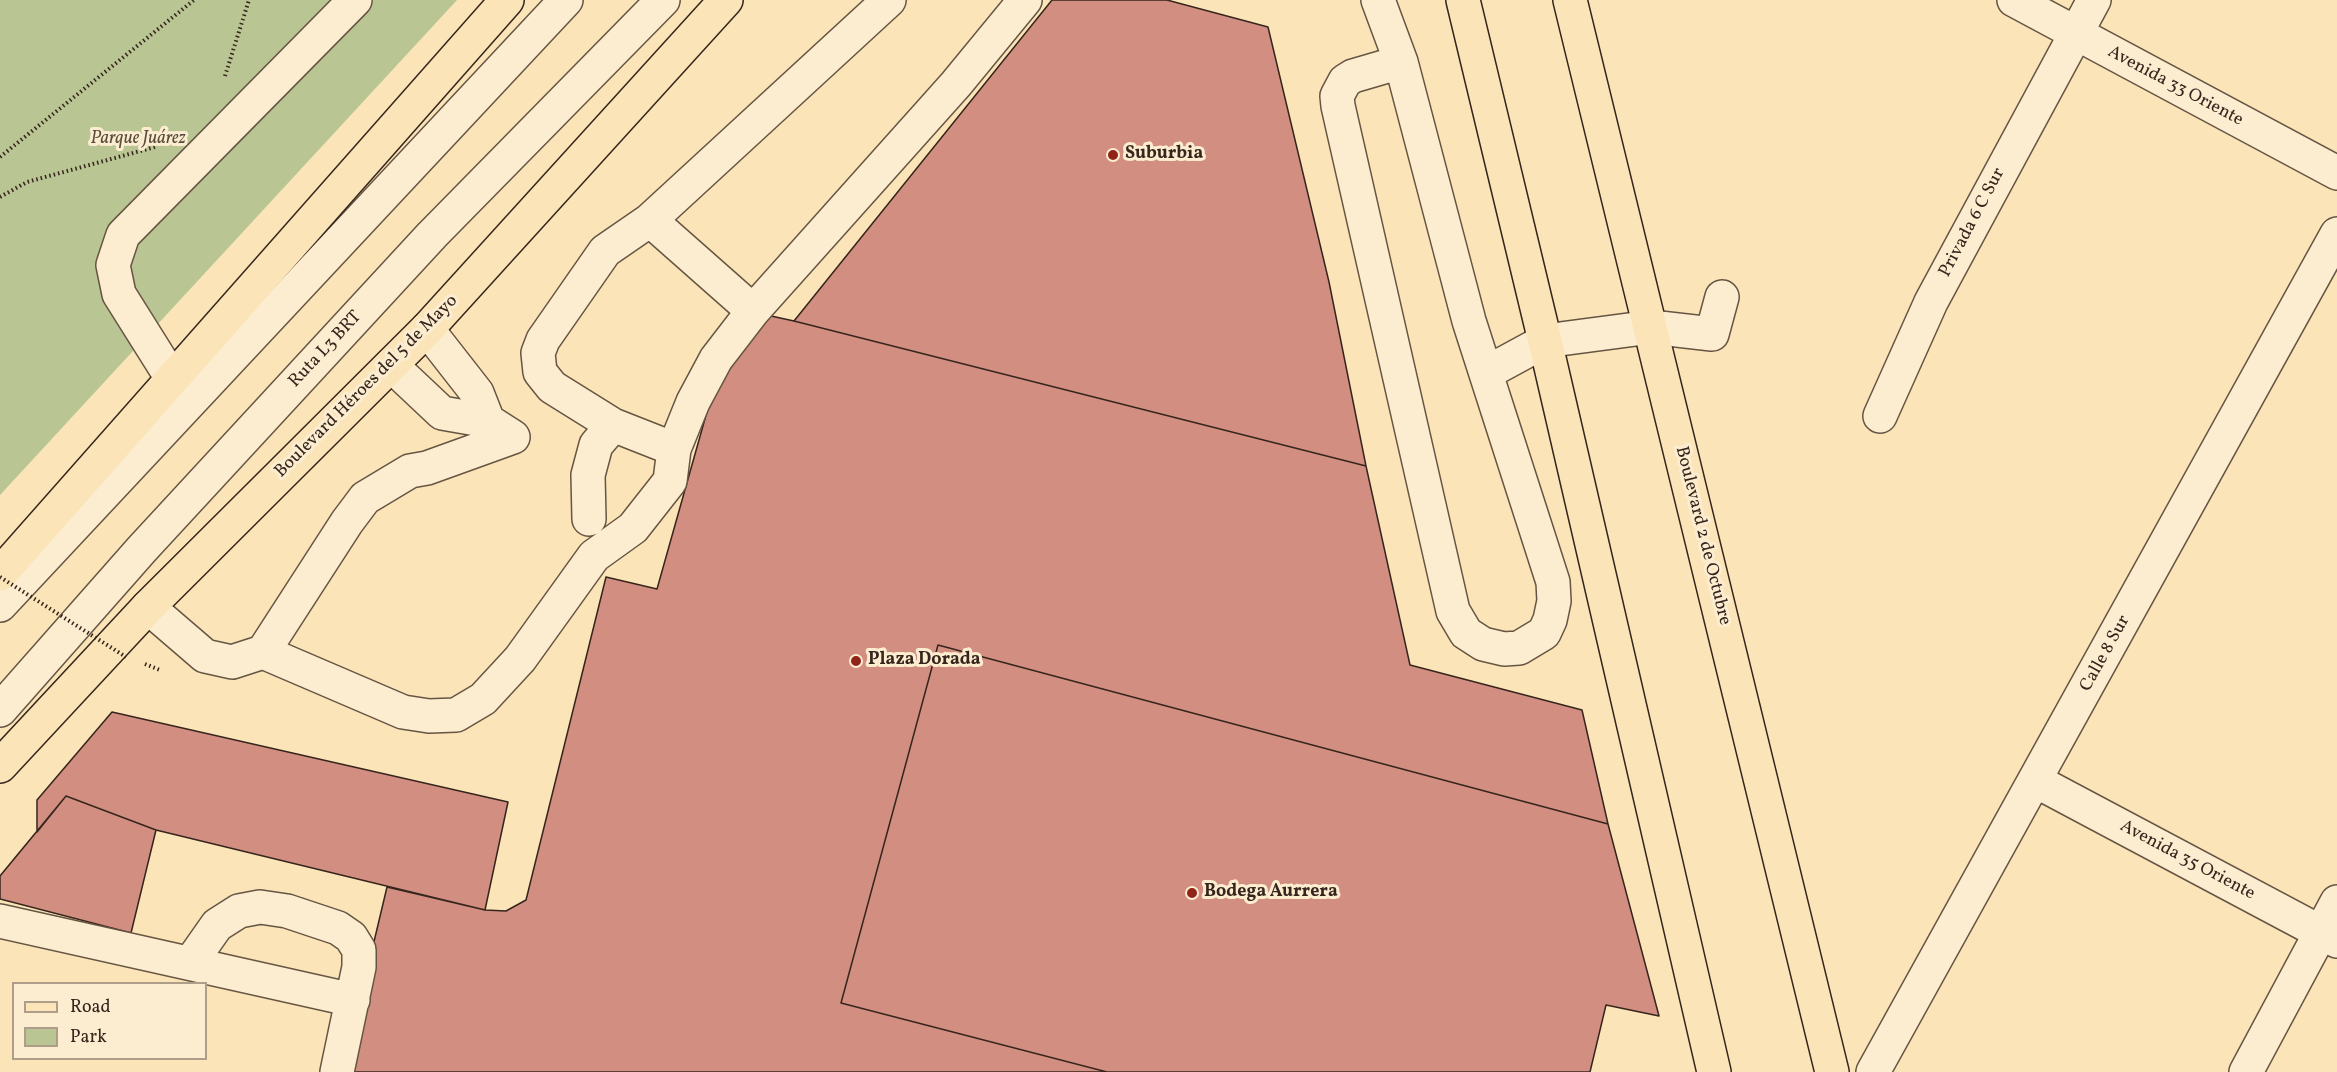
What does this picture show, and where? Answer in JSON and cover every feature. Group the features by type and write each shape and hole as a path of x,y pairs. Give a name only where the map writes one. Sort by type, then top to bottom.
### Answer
{"main road":[{"path":"0,575 507,0"},
{"name":"Boulevard Héroes del 5 de Mayo","path":"0,766 148,607 427,329 726,0"},
{"path":"1463,0 1545,341 1714,1072"},
{"name":"Boulevard 2 de Octubre","path":"1570,0 1832,1072"}],"street":[{"path":"173,380 119,294 113,265 123,235 355,0"},
{"path":"0,605 566,0"},
{"name":"Ruta L3 BRT","path":"0,710 142,549 432,235 663,0"},
{"path":"674,449 613,425 552,387 540,372 538,353 543,340 605,251 650,220 890,0"},
{"path":"263,652 403,712 429,716 456,715 483,699 520,659 594,556 633,528 670,481 674,449 693,402 716,359 753,311 956,84 1025,0"},
{"path":"1378,0 1401,62 1469,321 1553,582 1554,601 1550,620 1544,633 1519,648 1504,649 1483,644 1466,633 1453,611 1338,106 1337,96 1345,81 1353,76 1401,62"},
{"name":"Avenida 33 Oriente","path":"2014,0 2337,173"},
{"name":"Privada 6 C Sur","path":"1880,416 1931,302 2094,0"},
{"path":"650,220 753,311"},
{"name":"Calle 8 Sur","path":"1873,1072 2337,234"},
{"path":"1486,373 1545,341 1651,327 1712,334 1722,297"},
{"path":"427,329 477,393 501,429"},
{"path":"391,365 442,413 501,429"},
{"path":"589,519 588,475 596,445 613,425"},
{"path":"148,607 205,656 232,662 263,652 365,498 394,479 410,471 427,468 501,429"},
{"name":"Avenida 35 Oriente","path":"2036,780 2329,937"},
{"path":"2246,1072 2329,937 2337,902"},
{"path":"191,962 217,925 239,911 260,907 287,911 338,928 351,937 359,950 359,967 337,1072"},
{"path":"0,921 353,1000"}],"path":[{"path":"0,158 194,0"},
{"path":"224,77 249,0"},
{"path":"0,197 27,182 162,145"},
{"path":"0,575 126,657"}],"green space":[{"name":"Parque Juárez","path":"0,0 457,0 0,495"}],"building":[{"name":"Suburbia","path":"1052,0 1167,0 1268,27 1329,282 1366,466 794,321"},
{"path":"762,314 1366,466 1410,665 1582,710 1608,824 938,645 841,1003 1107,1072 343,1072 387,887 485,910 506,911 526,900 606,577 657,589 719,369"},
{"path":"938,645 1608,824 1659,1016 1606,1005 1590,1072 1107,1072 841,1003"},
{"path":"112,712 508,802 485,910 156,830 66,796 37,832 37,800"},
{"path":"66,796 156,830 131,933 0,899 0,876"}],"place":[{"name":"Suburbia","path":"1113,155"},
{"name":"Plaza Dorada","path":"856,661"},
{"name":"Bodega Aurrera","path":"1192,893"}]}
